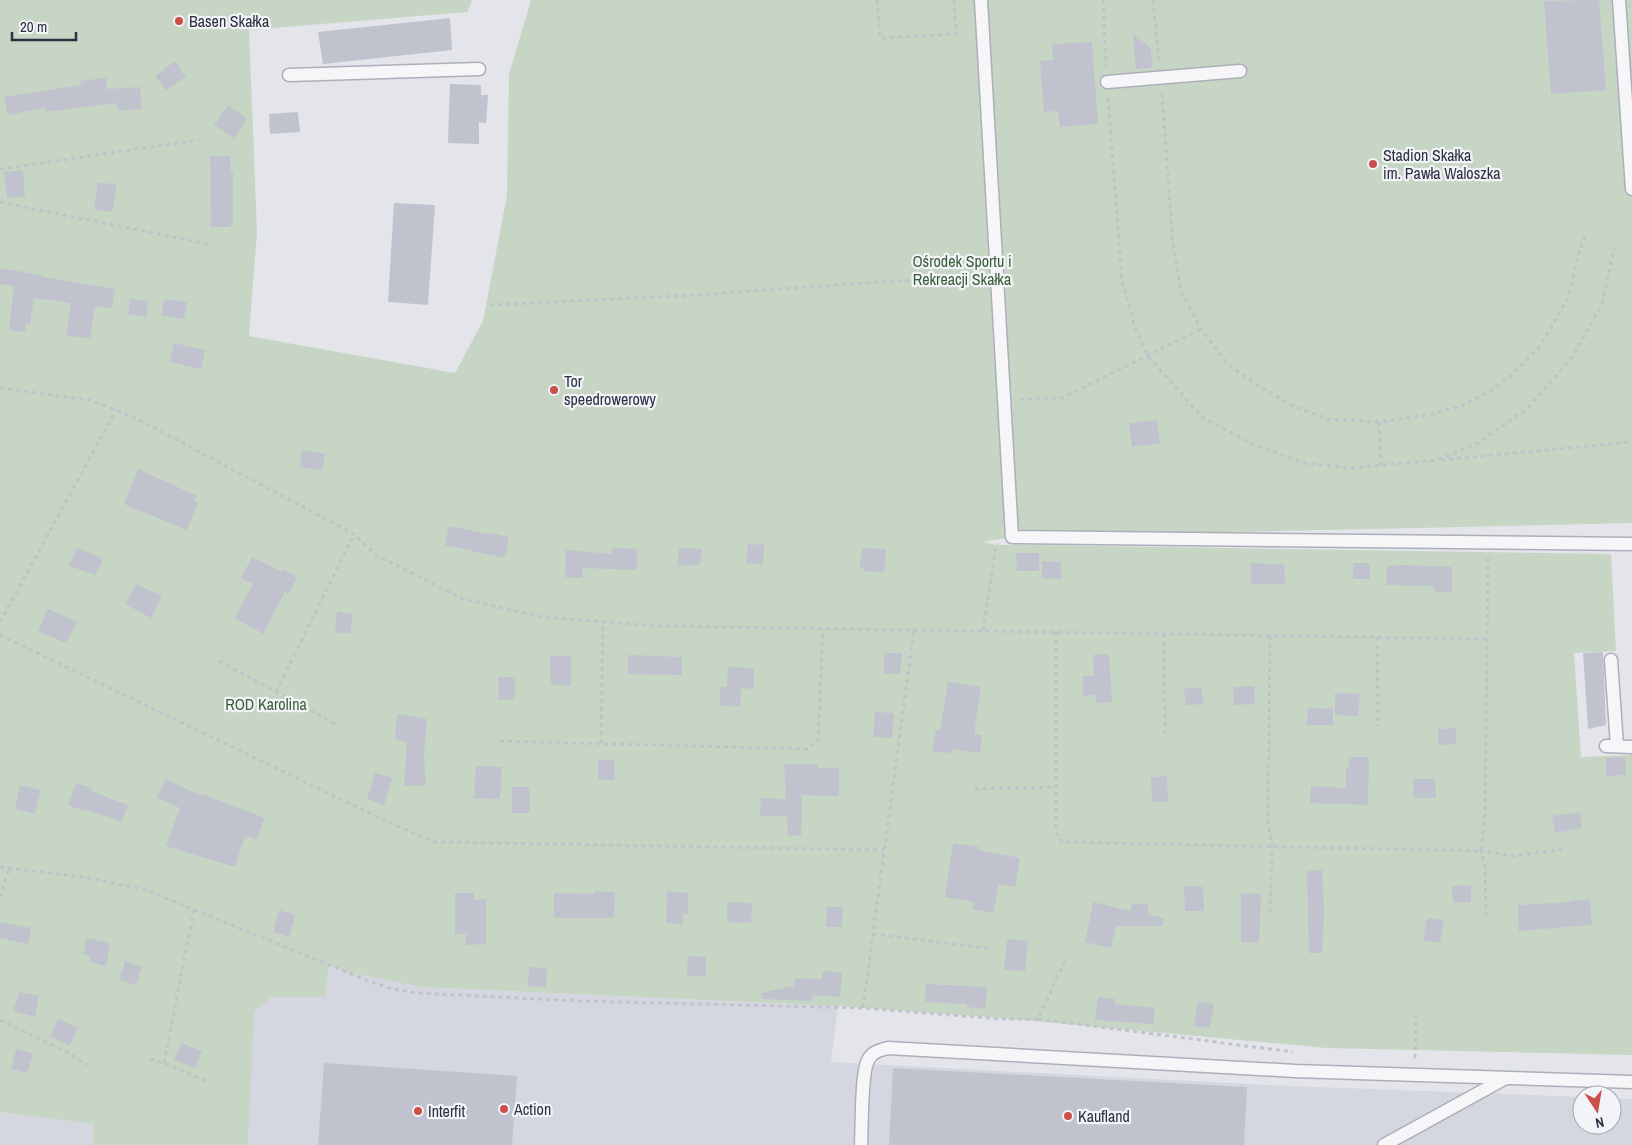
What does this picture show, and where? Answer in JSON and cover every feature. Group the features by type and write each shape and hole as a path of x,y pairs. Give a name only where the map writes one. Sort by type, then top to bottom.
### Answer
{"lane":[{"path":"981,0 1012,537 1632,544"},
{"path":"1619,0 1632,189"},
{"path":"290,75 479,69"},
{"path":"1107,82 1240,71"},
{"path":"1611,660 1612,746 1632,747"},
{"path":"861,1145 865,1071 869,1058 876,1052 888,1048 1296,1070 1632,1082"},
{"path":"1384,1145 1505,1078"}],"path":[{"path":"877,0 880,38 956,34 954,0"},
{"path":"1102,0 1122,281 1135,327 1148,356 1202,416 1252,444 1304,463 1352,468 1632,442"},
{"path":"1153,0 1160,68"},
{"path":"1162,85 1173,246 1181,291 1201,328 1228,364 1260,387 1293,406 1328,419 1379,422 1428,415 1461,406 1489,392 1513,374 1540,346 1568,298 1580,249 1585,237"},
{"path":"0,169 198,140"},
{"path":"0,202 212,245"},
{"path":"1437,460 1478,443 1528,408 1573,356 1602,304 1614,248"},
{"path":"490,305 696,296 996,275"},
{"path":"1005,400 1062,398 1201,328"},
{"path":"0,388 90,400 116,410 139,420 354,534 376,556 463,599 542,618 657,626 1487,639"},
{"path":"0,622 116,410"},
{"path":"1379,422 1381,465"},
{"path":"276,692 354,534"},
{"path":"984,631 996,545 1012,537"},
{"path":"1486,916 1485,867 1481,851 1485,815 1488,542"},
{"path":"601,743 603,622"},
{"path":"500,741 808,749 818,740 823,628"},
{"path":"863,1008 914,630"},
{"path":"1056,632 1056,832 1062,842 1481,851 1514,856 1564,849"},
{"path":"1164,634 1165,733"},
{"path":"0,635 390,824 435,842 884,850"},
{"path":"1270,636 1268,822 1272,847 1270,915"},
{"path":"1377,638 1378,727"},
{"path":"219,660 339,726"},
{"path":"975,789 1056,787"},
{"path":"0,867 90,878 146,890 371,982 393,989 418,993 578,1001 863,1008 1000,1019 1038,1019 1294,1052"},
{"path":"0,897 10,869"},
{"path":"164,1063 194,910"},
{"path":"873,934 993,949"},
{"path":"1038,1019 1066,959"},
{"path":"1406,1057 1415,1057 1416,1016"},
{"path":"0,1020 67,1052 87,1065"},
{"path":"150,1059 208,1082"}],"shaded area":[{"path":"329,965 346,972 420,987 838,1006 831,1062 1266,1085 1572,1097 1572,1135 1622,1135 1622,1098 1632,1099 1632,1145 248,1145 253,1011 272,997 325,997"},
{"path":"0,1112 95,1124 93,1145 0,1145"}],"green space":[{"name":"ROD Karolina","path":"0,0 472,0 467,12 249,30 257,232 249,336 455,373 483,321 507,195 509,74 531,0 1632,0 1632,523 1012,537 983,542 996,545 1611,554 1616,651 1574,653 1581,757 1632,755 1632,1055 1327,1048 988,1017 838,1006 420,987 346,972 329,965 325,997 272,997 254,1011 248,1145 93,1145 94,1124 0,1112"}],"building":[{"path":"1599,0 1606,90 1551,94 1544,1"},
{"path":"450,18 452,50 323,64 318,32"},
{"path":"1133,34 1151,48 1152,68 1136,69"},
{"path":"1092,42 1098,124 1060,127 1058,111 1044,112 1040,61 1053,60 1052,44"},
{"path":"175,61 186,77 166,90 155,76"},
{"path":"106,78 107,89 140,87 142,109 118,111 117,103 46,112 44,108 8,115 4,97 81,85 80,81"},
{"path":"450,84 481,85 481,95 488,95 486,123 479,122 479,144 448,143"},
{"path":"228,105 247,119 234,138 214,125"},
{"path":"298,112 300,132 270,134 269,114"},
{"path":"210,156 230,156 231,172 233,173 233,224 231,224 231,227 211,227"},
{"path":"23,170 25,197 7,198 4,172"},
{"path":"98,182 117,185 112,212 94,209"},
{"path":"394,203 435,205 428,305 388,302"},
{"path":"0,268 115,289 112,308 95,306 90,338 82,338 66,335 71,303 34,298 30,324 26,324 25,332 9,330 14,286 0,284"},
{"path":"130,298 148,301 146,317 128,314"},
{"path":"164,299 187,302 184,319 161,316"},
{"path":"174,343 205,350 201,369 170,362"},
{"path":"1157,420 1160,443 1132,447 1129,423"},
{"path":"302,450 325,454 322,471 300,467"},
{"path":"138,469 197,496 194,500 198,502 187,530 124,504"},
{"path":"449,526 509,537 505,558 445,545"},
{"path":"748,544 764,545 763,565 746,563"},
{"path":"77,548 103,558 96,575 69,566"},
{"path":"612,548 637,549 637,570 583,568 582,578 565,577 566,550 612,554"},
{"path":"679,548 702,549 700,565 678,566"},
{"path":"862,548 886,549 884,573 864,571 864,567 860,567"},
{"path":"1016,553 1039,553 1039,571 1017,571"},
{"path":"252,557 282,572 284,569 297,578 288,594 285,592 263,634 235,618 253,584 241,578"},
{"path":"1042,561 1061,562 1061,579 1042,578"},
{"path":"1251,563 1284,564 1285,584 1251,584"},
{"path":"1353,563 1370,563 1370,579 1353,579"},
{"path":"1387,566 1452,567 1452,592 1434,592 1434,586 1386,585"},
{"path":"136,584 162,596 151,618 125,604"},
{"path":"48,609 77,622 66,643 38,631"},
{"path":"337,612 353,614 350,634 335,632"},
{"path":"1603,652 1606,725 1588,729 1583,653"},
{"path":"884,653 902,653 900,674 884,674"},
{"path":"1109,654 1112,702 1096,703 1095,694 1083,696 1083,676 1094,676 1093,655"},
{"path":"628,655 682,657 682,675 628,674"},
{"path":"550,656 571,656 571,686 551,685"},
{"path":"728,667 754,668 754,689 727,687"},
{"path":"498,677 515,677 515,699 499,700"},
{"path":"948,682 981,687 974,734 982,735 980,753 952,749 951,753 932,751 936,730 940,731"},
{"path":"1254,686 1255,704 1234,705 1233,687"},
{"path":"720,687 741,688 740,707 720,705"},
{"path":"1201,687 1204,704 1186,705 1184,689"},
{"path":"1335,693 1360,694 1358,716 1335,715"},
{"path":"1308,708 1333,709 1333,725 1307,725"},
{"path":"875,712 894,713 892,738 873,737"},
{"path":"397,714 427,719 424,755 426,785 404,786 407,742 395,739"},
{"path":"1456,728 1456,744 1438,745 1438,729"},
{"path":"1349,757 1369,757 1368,805 1310,803 1311,786 1346,788 1346,768 1349,768"},
{"path":"1625,757 1626,775 1606,776 1606,758"},
{"path":"598,760 614,760 615,780 598,780"},
{"path":"784,764 818,764 818,768 839,768 839,796 802,795 801,835 788,836 787,816 760,816 761,798 786,799"},
{"path":"476,766 502,767 500,799 474,798"},
{"path":"375,773 392,778 384,805 367,799"},
{"path":"1167,776 1168,802 1152,802 1151,777"},
{"path":"166,779 202,796 203,794 265,818 256,839 245,836 235,867 166,846 180,808 157,798"},
{"path":"1413,779 1435,779 1436,798 1414,798"},
{"path":"76,783 92,788 91,791 128,805 122,822 68,805"},
{"path":"20,785 41,790 35,814 15,809"},
{"path":"512,787 529,787 530,813 512,813"},
{"path":"1580,812 1582,828 1555,833 1552,816"},
{"path":"953,843 979,847 978,850 1020,858 1015,887 999,884 993,913 972,909 974,902 945,897"},
{"path":"1322,870 1324,913 1322,953 1309,953 1307,871"},
{"path":"1471,885 1471,902 1453,903 1452,886"},
{"path":"1184,886 1203,887 1204,911 1185,911"},
{"path":"594,891 615,892 614,918 554,918 554,893 594,894"},
{"path":"667,891 688,893 688,914 683,914 683,924 666,923"},
{"path":"455,893 474,893 474,900 486,899 486,944 465,945 466,934 455,934"},
{"path":"1241,893 1261,894 1259,943 1241,942"},
{"path":"1590,899 1592,925 1519,931 1518,905"},
{"path":"727,902 752,903 751,923 727,922"},
{"path":"1093,902 1131,911 1131,904 1148,904 1148,915 1164,918 1163,926 1116,926 1111,948 1085,942"},
{"path":"827,907 843,907 842,927 826,927"},
{"path":"279,910 295,915 289,937 273,932"},
{"path":"1427,918 1444,920 1440,943 1423,940"},
{"path":"0,922 31,928 28,944 0,938"},
{"path":"87,938 110,943 106,966 89,962 91,956 83,954"},
{"path":"1007,939 1028,941 1025,971 1004,970"},
{"path":"688,956 706,957 706,976 687,976"},
{"path":"125,961 142,967 136,985 119,980"},
{"path":"529,967 547,968 546,987 528,986"},
{"path":"822,971 842,972 840,997 813,995 812,1001 762,999 761,993 794,986 795,978 822,979"},
{"path":"926,984 987,987 985,1009 967,1007 967,1004 925,1002"},
{"path":"19,992 39,996 35,1017 13,1011"},
{"path":"1098,997 1115,999 1115,1004 1155,1008 1153,1024 1095,1020"},
{"path":"1198,1001 1214,1004 1210,1028 1194,1026"},
{"path":"58,1019 78,1028 70,1046 50,1036"},
{"path":"182,1043 202,1051 195,1068 174,1060"},
{"path":"16,1049 33,1053 27,1073 11,1069"},
{"name":"Interfit","path":"324,1063 517,1076 512,1145 318,1145"},
{"name":"Kaufland","path":"893,1068 1247,1087 1244,1145 889,1145"}],"place":[{"name":"Basen Skałka","path":"179,21"},
{"name":"Stadion Skałka im. Pawła Waloszka","path":"1373,164"},
{"name":"Tor speedrowerowy","path":"554,390"},
{"name":"Action","path":"504,1109"},
{"name":"Interfit","path":"418,1111"},
{"name":"Kaufland","path":"1068,1116"}],"park label":[{"name":"Ośrodek Sportu i Rekreacji Skałka","path":"962,270"}]}
